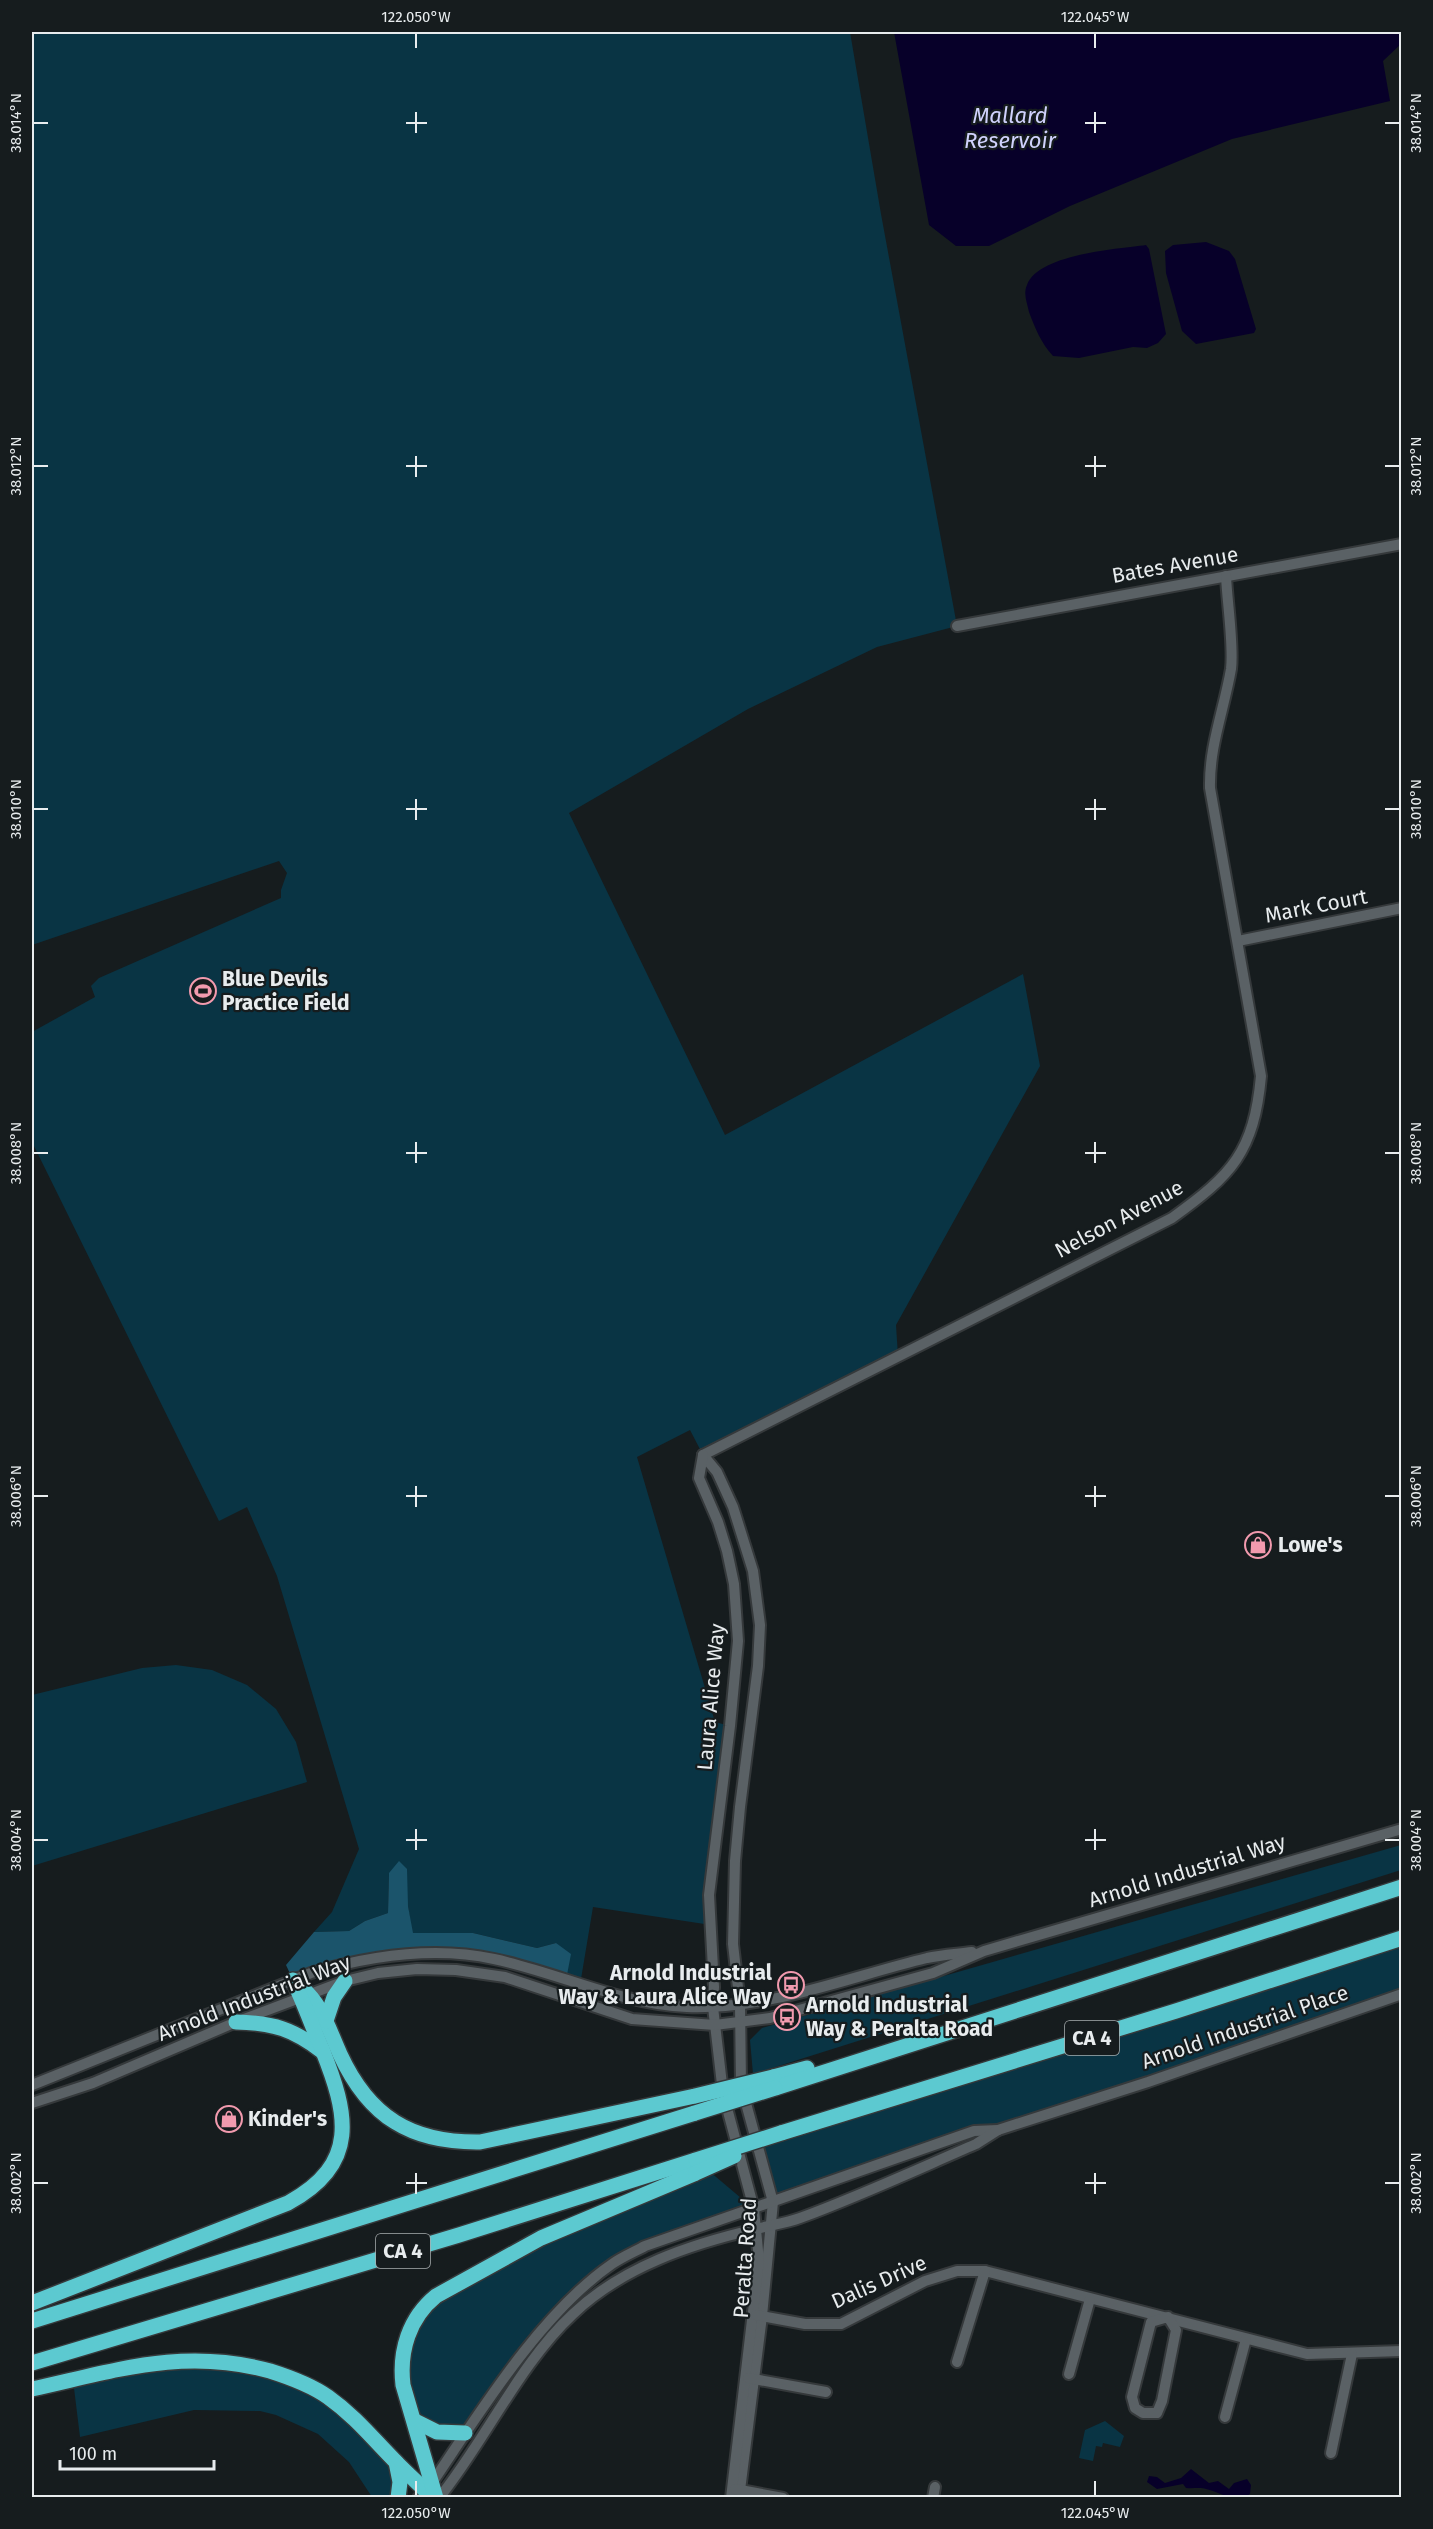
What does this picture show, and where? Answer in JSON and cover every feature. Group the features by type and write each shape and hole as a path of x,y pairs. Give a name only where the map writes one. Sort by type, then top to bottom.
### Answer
{"highway":[{"name":"CA 4","path":"32,2321 695,2113 774,2083 1163,1965 1401,1887"},
{"name":"CA 4","path":"32,2362 470,2231 696,2167 776,2135 1176,2011 1401,1938"},
{"path":"293,1980 326,2021 354,2082 370,2102 396,2124 424,2137 452,2142 480,2142 695,2096 774,2083"},
{"path":"326,2021 334,1997 345,1981"},
{"path":"32,2304 288,2203 308,2192 325,2176 340,2145 343,2126 340,2100 306,1996"},
{"path":"236,2022 267,2023 291,2030 323,2052"},
{"path":"431,2494 415,2421 403,2385 403,2353 415,2320 423,2307 434,2297 541,2238 696,2167"},
{"path":"32,2389 152,2363 185,2360 228,2362 252,2366 294,2380 326,2395 359,2422 396,2462 431,2494"},
{"path":"415,2421 436,2432 465,2433"},
{"path":"396,2462 400,2482 398,2498"}],"street":[{"name":"Bates Avenue","path":"957,626 1401,544"},
{"name":"Nelson Avenue","path":"703,1455 1172,1218 1211,1190 1227,1174 1246,1144 1259,1101 1261,1076 1238,941 1215,827 1210,780 1214,735 1231,667 1226,576"},
{"name":"Mark Court","path":"1238,941 1401,908"},
{"name":"Laura Alice Way","path":"703,1455 717,1472 733,1507 753,1571 760,1625 758,1666 734,1872 733,1944 740,2023"},
{"name":"Laura Alice Way","path":"703,1455 699,1478 718,1522 727,1551 737,1612 738,1641 709,1895 715,2025"},
{"name":"Arnold Industrial Way","path":"32,2103 93,2083 236,2022 345,1981 378,1973 407,1970 456,1970 505,1977 632,2019 715,2025 770,2018 933,1973 984,1951 1401,1829"},
{"name":"Arnold Industrial Way","path":"32,2085 293,1980 338,1965 394,1955 449,1953 494,1959 638,2002 713,2007 760,2002 929,1958 984,1951"},
{"name":"Arnold Industrial Place","path":"431,2494 458,2475 546,2343 572,2314 600,2292 659,2258 798,2218 976,2144 998,2130 1148,2082 1401,1994"},
{"name":"Peralta Road","path":"735,2493 757,2315 771,2226 772,2202 741,2085 740,2023"},
{"name":"Peralta Road","path":"715,2025 723,2093 757,2228 759,2261 757,2315"},
{"name":"Arnold Industrial Place","path":"431,2494 465,2433 502,2380 550,2322 580,2291 613,2264 645,2246 974,2131 998,2130"},
{"name":"Dalis Drive","path":"757,2315 805,2324 841,2324 925,2281 957,2271 985,2271 1307,2354 1401,2351"},
{"path":"957,2361 985,2271"},
{"path":"1069,2374 1090,2299"},
{"path":"1168,2317 1176,2330 1162,2401 1156,2413 1143,2413 1135,2408 1132,2397 1151,2322 1168,2317"},
{"path":"1225,2417 1246,2339"},
{"path":"1331,2453 1352,2354"},
{"path":"749,2378 826,2392"},
{"path":"735,2493 783,2498"}],"shaded area":[{"path":"32,32 850,32 957,626 877,647 748,709 569,813 725,1135 1023,974 1040,1066 896,1325 898,1356 703,1455 690,1430 637,1457 715,1722 730,1726 711,1925 593,1907 580,1985 566,1980 556,1943 537,1948 473,1933 412,1933 408,1906 389,1873 388,1913 365,1921 349,1931 314,1932 332,1912 359,1849 277,1576 247,1507 219,1521 32,1142 32,1032 95,997 91,986 99,978 281,898 281,890 287,873 279,861 32,945"},
{"path":"176,1665 212,1670 247,1685 276,1709 296,1742 307,1782 32,1866 32,1695 142,1668"},
{"path":"1401,1845 1401,1870 753,2074 750,2040 762,2028"},
{"path":"399,1861 407,1869 408,1906 413,1933 473,1933 537,1948 556,1943 571,1954 566,1980 494,1959 394,1955 293,1980 286,1965 314,1932 349,1931 365,1921 388,1913 389,1873"},
{"path":"1401,1937 1401,1994 1065,2109 974,2131 773,2202 758,2145"},
{"path":"696,2160 754,2209 645,2246 580,2291 465,2433 437,2432 410,2407 403,2353 436,2296 665,2184"},
{"path":"185,2359 302,2383 396,2462 398,2497 372,2497 349,2462 318,2434 276,2415 260,2411 194,2410 80,2437 73,2380"},
{"path":"1105,2421 1124,2436 1120,2447 1103,2443 1102,2447 1096,2446 1093,2461 1079,2458 1085,2430"}],"water":[{"name":"Mallard Reservoir","path":"894,32 1401,32 1402,43 1383,61 1390,101 1232,139 1070,206 989,246 956,246 929,225"},
{"path":"1206,242 1229,251 1235,259 1256,329 1254,333 1196,344 1182,331 1166,273 1165,251 1173,245"},
{"path":"1146,245 1149,249 1166,334 1158,343 1147,348 1133,347 1079,358 1053,356 1039,335 1026,301 1026,288 1034,275 1046,266 1080,255"},
{"path":"1191,2469 1209,2483 1218,2481 1229,2489 1234,2483 1247,2479 1251,2485 1250,2494 1233,2498 1204,2488 1186,2488 1183,2484 1157,2489 1147,2482 1149,2476 1157,2477 1165,2483 1181,2478"}],"place":[{"name":"Blue Devils Practice Field","path":"203,991"},
{"name":"Lowe's","path":"1258,1545"},
{"name":"Arnold Industrial Way & Laura Alice Way","path":"791,1985"},
{"name":"Arnold Industrial Way & Peralta Road","path":"787,2017"},
{"name":"Kinder's","path":"229,2119"}]}
